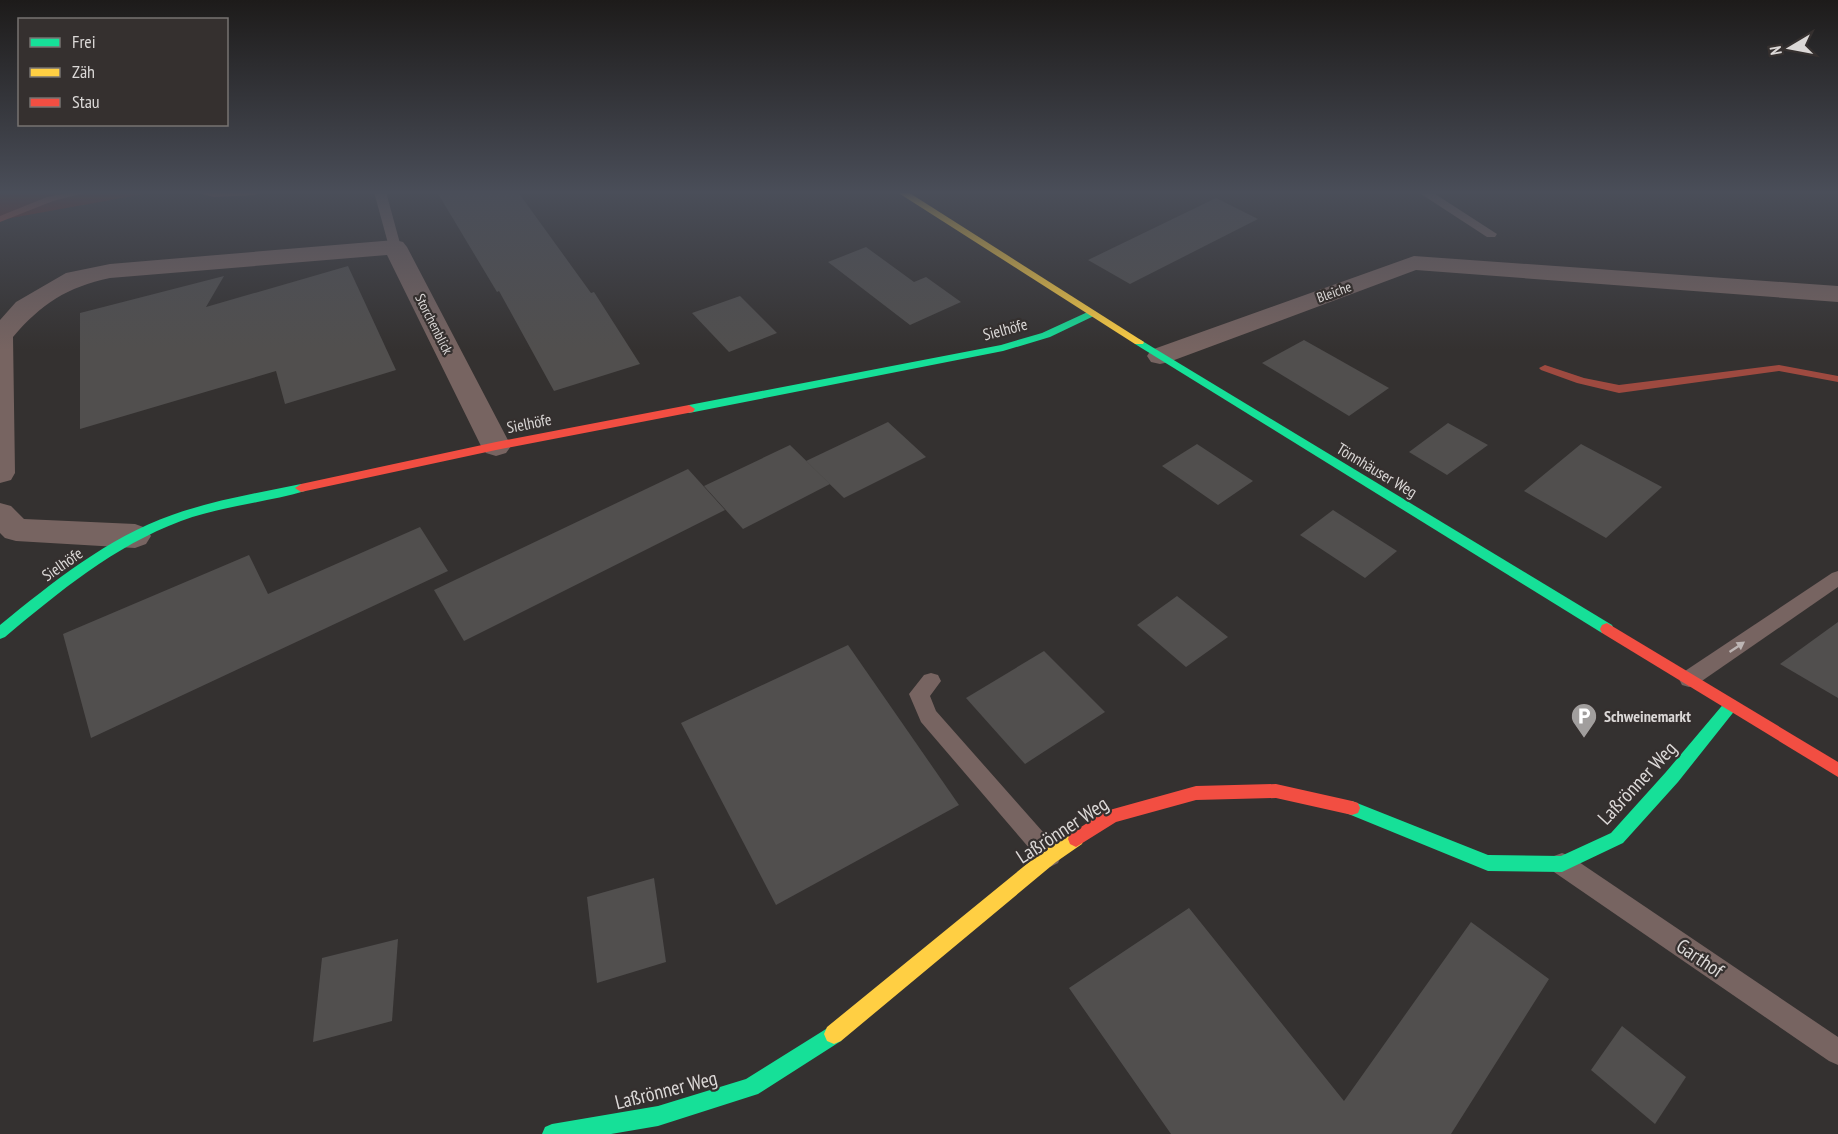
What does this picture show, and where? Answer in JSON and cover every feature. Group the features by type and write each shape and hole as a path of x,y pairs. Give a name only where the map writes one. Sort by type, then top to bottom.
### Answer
{"street":[{"name":"Tönnhäuser Weg","path":"985,245 1160,356 1838,770"},
{"name":"Storchenblick","path":"395,247 496,446"},
{"path":"0,473 0,336 26,306 75,278 110,272 395,247"},
{"name":"Bleiche","path":"1160,356 1414,263 1838,294"},
{"name":"Sielhöfe","path":"0,633 67,578 135,536 176,518 228,504 496,446 1003,348 1046,335 1092,313"},
{"path":"0,514 16,530 135,536"},
{"name":"Laßrönner Weg","path":"552,1134 658,1116 751,1088 829,1038 1050,856 1112,816 1196,793 1276,791 1354,808 1488,864 1562,864 1617,838 1672,777 1731,705"}],"lane":[{"path":"1689,680 1838,578"},
{"path":"931,681 919,694 928,716 1050,856"},
{"name":"Garthof","path":"1562,864 1838,1052"}],"building":[{"path":"469,245 556,245 591,293 594,292 640,364 554,391 499,291 497,292"},
{"path":"1119,245 1207,245 1130,284 1088,260"},
{"path":"866,247 914,282 926,277 961,302 910,325 828,262"},
{"path":"348,266 396,370 285,404 276,371 80,429 80,313 224,276 206,307"},
{"path":"740,296 777,333 729,352 692,313"},
{"path":"1304,340 1389,388 1349,416 1262,363"},
{"path":"888,422 926,457 844,498 806,461"},
{"path":"1448,423 1488,445 1447,475 1409,452"},
{"path":"1197,444 1253,481 1218,505 1162,466"},
{"path":"1581,444 1662,487 1606,538 1524,491"},
{"path":"790,445 830,484 743,529 704,486"},
{"path":"688,469 725,510 464,641 434,590"},
{"path":"1333,510 1397,551 1365,578 1300,535"},
{"path":"420,527 448,571 91,738 63,634 249,555 268,594"},
{"path":"1177,596 1228,637 1186,667 1137,625"},
{"path":"1838,622 1838,698 1780,664"},
{"path":"848,645 959,805 776,905 681,723"},
{"path":"1044,651 1105,712 1025,764 966,698"},
{"path":"654,878 666,962 597,983 587,897"},
{"path":"1189,908 1344,1101 1471,922 1549,979 1451,1134 1171,1134 1069,988"},
{"path":"398,939 392,1021 313,1042 322,958"},
{"path":"1622,1026 1686,1077 1655,1124 1591,1070"}],"waterway":[{"path":"1545,368 1581,381 1619,389 1779,368 1838,379"}],"traffic: fast":[{"path":"689,409 1003,348 1046,335 1092,313"},
{"path":"1139,342 1607,629"},
{"path":"0,633 83,568 151,528 206,509 301,488"},
{"path":"1352,808 1488,863 1562,864 1617,838 1672,777 1731,705"},
{"path":"552,1134 658,1116 751,1087 834,1034"}],"traffic: slow":[{"path":"986,245 1139,342"},
{"path":"834,1034 1050,856 1076,839"}],"traffic: jam":[{"path":"301,488 496,446 689,409"},
{"path":"1607,629 1838,770"},
{"path":"1076,839 1112,816 1196,793 1276,791 1352,808"}],"place":[{"name":"Schweinemarkt","path":"1584,739"}]}
